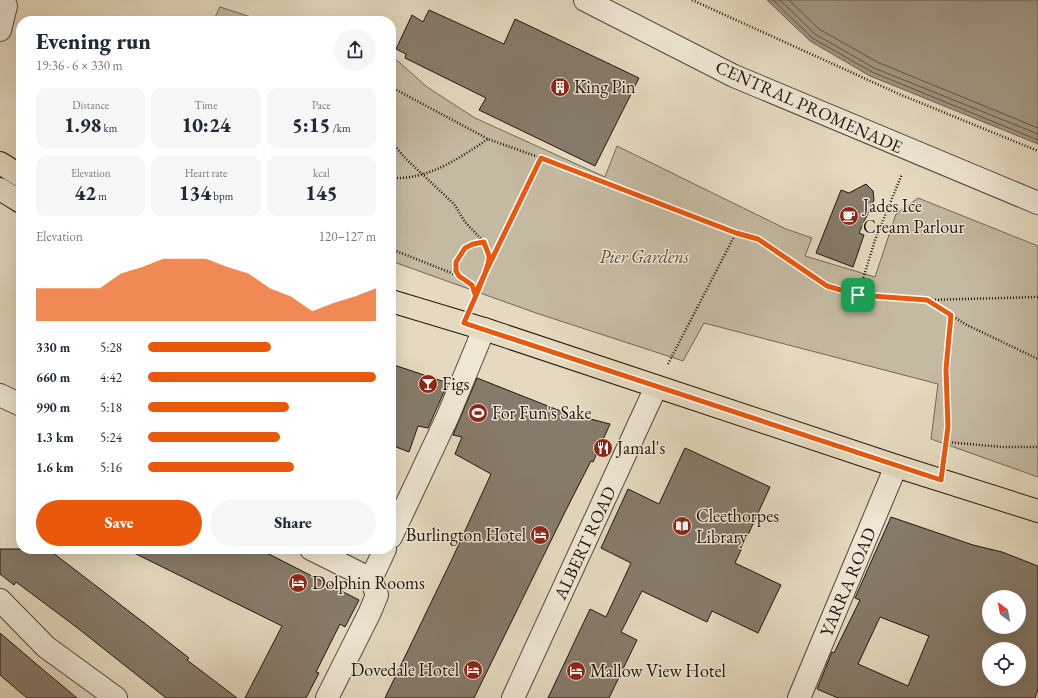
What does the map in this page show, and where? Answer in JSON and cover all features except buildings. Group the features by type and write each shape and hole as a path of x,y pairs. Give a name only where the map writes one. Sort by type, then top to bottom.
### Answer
{"main road":[{"path":"0,163 16,173"},
{"path":"0,189 16,199"},
{"path":"396,303 474,326 896,466 1038,511"}],"street":[{"name":"CENTRAL PROMENADE","path":"585,0 734,76 819,110 911,151 1038,203"},
{"path":"0,30 5,8"},
{"path":"396,526 448,416 474,326"},
{"name":"ALBERT ROAD","path":"513,698 656,386"},
{"path":"0,395 16,403"},
{"name":"YARRA ROAD","path":"799,698 896,466"},
{"path":"321,554 372,579"},
{"path":"327,698 370,612 376,595 372,579 383,554"},
{"path":"0,600 46,647 116,698"}],"path":[{"path":"692,0 899,94 1038,151"},
{"path":"396,90 488,139 736,233 758,239 827,286 858,295 927,300 1038,297"},
{"path":"396,178 423,175 458,159 488,139"},
{"path":"396,146 423,175 454,204 465,222 484,242 489,257 484,275"},
{"path":"858,295 875,240 911,151"},
{"path":"475,294 541,158"},
{"path":"656,386 736,233"},
{"path":"459,276 456,271 456,262 465,248 473,244 484,242"},
{"path":"396,251 459,276 472,285 475,294 474,326"},
{"path":"927,300 965,324 1038,359"},
{"path":"941,480 948,427 946,369 951,315"},
{"path":"946,442 1003,447 1038,447"}],"green space":[{"path":"220,7 248,16 216,16"},
{"name":"Pier Gardens","path":"396,59 427,87 475,118 605,177 617,146 786,229 812,238 805,256 875,277 896,214 918,198 1038,246 1038,477 931,439 938,384 704,323 683,361 536,313 396,263"}],"water":[{"path":"767,0 1038,0 1038,144 870,76 810,41"}],"place":[{"name":"King Pin","path":"560,87"},
{"name":"Jades Ice Cream Parlour","path":"849,216"},
{"name":"Figs","path":"428,384"},
{"name":"For Fun's Sake","path":"478,413"},
{"name":"Jamal's","path":"603,448"},
{"name":"Cleethorpes Library","path":"682,526"},
{"name":"Burlington Hotel","path":"540,535"},
{"name":"Dolphin Rooms","path":"298,583"},
{"name":"Dovedale Hotel","path":"473,670"},
{"name":"Mallow View Hotel","path":"576,671"}],"route":[{"path":"858,295 827,286 758,239 736,233 541,158 475,294 472,285 462,279 456,271 456,262 465,248 473,244 484,242 489,257 486,270 475,294 464,323 941,480 948,427 946,369 951,315 927,300 858,295"}]}
